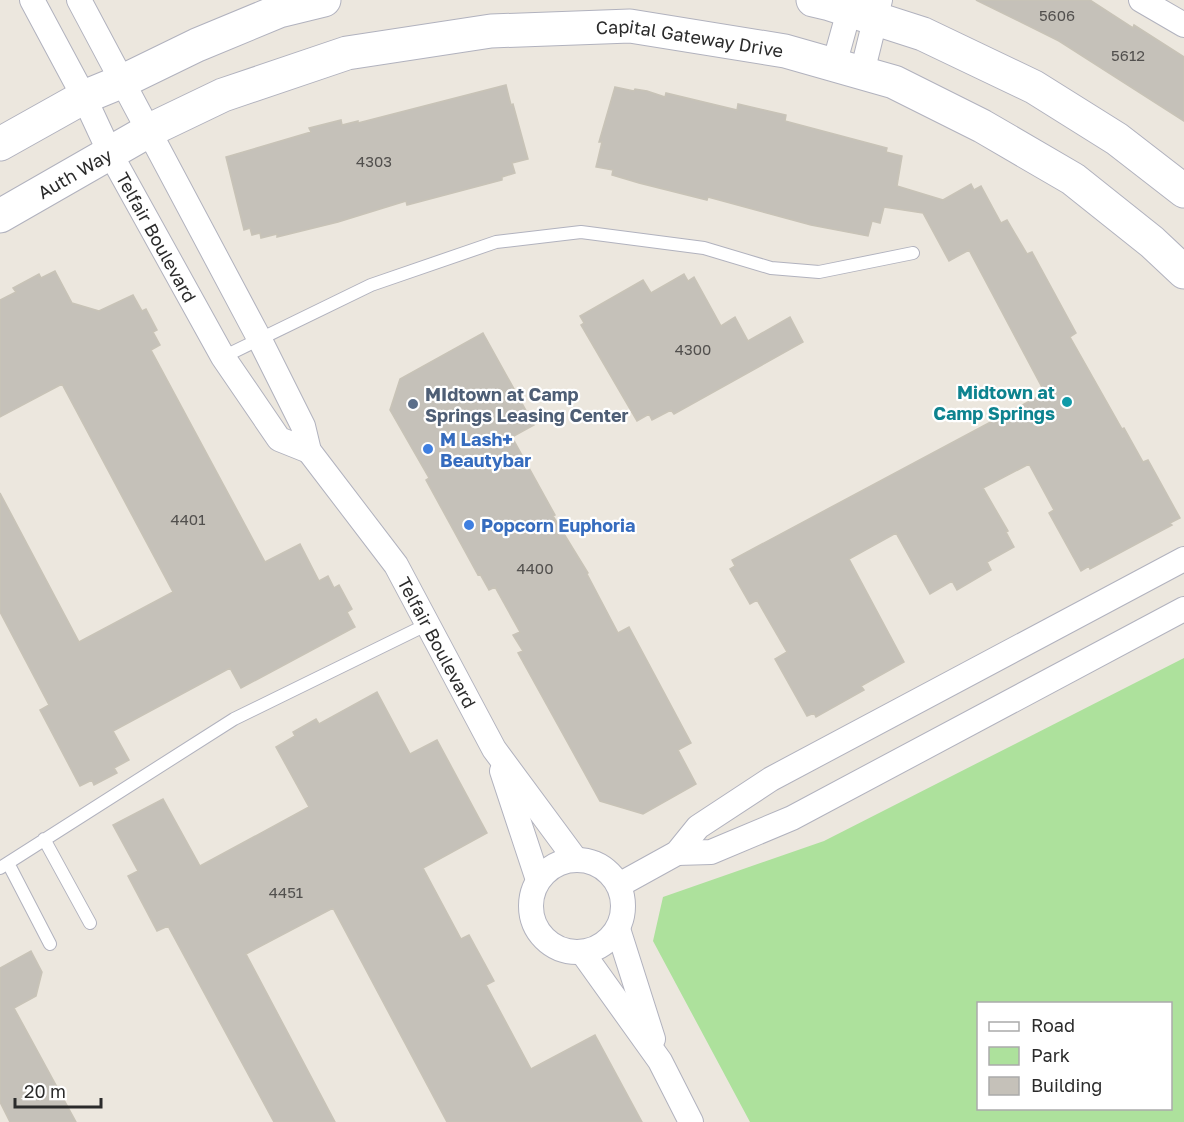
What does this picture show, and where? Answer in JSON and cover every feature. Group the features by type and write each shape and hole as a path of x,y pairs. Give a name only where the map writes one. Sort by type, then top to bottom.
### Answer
{"street":[{"name":"Telfair Boulevard","path":"32,0 84,97 110,153 223,357 279,440 309,452"},
{"name":"Telfair Boulevard","path":"79,0 129,78 150,130 303,426 309,452 396,565 494,749 576,860"},
{"path":"0,144 84,97 197,45 279,11 324,0"},
{"path":"813,0 864,7 1034,87 1117,139 1184,191"},
{"path":"1141,0 1184,25"},
{"path":"848,69 864,7"},
{"name":"Capital Gateway Drive","path":"150,130 223,95 347,52 491,31 630,26 784,51 894,82 982,126 1073,179 1152,242 1184,272"},
{"name":"Auth Way","path":"0,216 150,130"},
{"path":"619,885 677,853 698,826 771,779 1184,559"},
{"path":"677,853 711,852 792,818 1184,609"},
{"name":"Telfair Boulevard","path":"494,749 538,880"},
{"path":"576,860 589,861 601,866 611,874 619,885 624,907 618,929 609,940 596,948 582,952 567,951 554,946 542,936 534,923 531,909 532,894 538,880 555,865 576,860"},
{"path":"618,929 660,1061"},
{"path":"582,952 660,1061 691,1122"}],"lane":[{"path":"223,357 371,285 496,242 581,232 704,248 771,268 819,272 913,253"},
{"path":"50,944 4,865 234,719 428,624"},
{"path":"44,840 90,923"}],"green space":[{"path":"1184,658 1184,1122 750,1122 653,941 663,897 824,841"}],"building":[{"path":"976,0 1090,0 1133,28 1134,25 1184,57 1184,121 1059,41"},
{"path":"506,85 528,159 512,163 515,173 502,177 502,180 407,205 406,201 338,222 277,237 277,234 261,238 260,233 252,235 250,228 244,230 226,157 311,132 309,128 341,120 342,125 358,121 358,123"},
{"name":"Midtown at Camp Springs","path":"615,87 647,91 665,97 666,93 737,110 738,104 786,115 785,121 887,148 886,152 902,156 897,186 943,200 971,184 974,190 981,186 1001,223 1007,220 1027,254 1032,252 1076,333 1070,337 1122,429 1124,428 1143,462 1148,460 1180,518 1170,523 1172,525 1090,569 1089,566 1081,571 1049,513 1054,510 1029,464 983,488 1008,531 1006,532 1014,547 987,562 991,570 957,590 952,581 930,594 896,533 849,559 904,662 861,686 864,690 816,717 814,713 807,716 775,659 787,652 757,600 750,604 730,569 735,566 732,560 1045,393 969,250 949,261 923,213 884,207 880,223 872,221 868,236 811,225 708,197 707,200 639,183 612,175 613,170 596,167 602,142 599,142"},
{"path":"55,271 72,303 99,311 133,295 142,311 146,309 157,330 153,332 160,345 151,350 265,562 300,544 319,581 328,576 334,588 339,585 352,609 347,612 355,627 241,688 230,668 113,731 129,760 114,768 117,773 94,785 92,780 80,786 40,710 49,705 0,612 0,493 79,642 173,592 62,384 0,417 0,300 16,292 13,288 39,274 41,278"},
{"path":"684,274 688,281 694,277 721,326 735,317 748,341 790,317 803,342 674,414 671,410 652,420 649,414 637,421 581,325 584,323 580,316 643,280 651,293"},
{"path":"483,333 534,425 512,437 555,515 553,516 588,573 618,633 629,627 691,743 678,750 696,784 643,814 600,801 518,653 523,651 513,635 520,632 495,587 489,590 480,574 478,575 426,480 429,478 390,410 400,379"},
{"path":"377,692 410,754 437,740 487,833 423,868 461,939 469,935 494,981 486,985 531,1069 595,1035 642,1122 447,1122 333,908 246,954 335,1122 274,1122 168,926 157,931 128,876 138,871 113,825 163,799 200,866 309,807 276,747 295,736 293,732 316,719 319,724"},
{"path":"31,951 42,972 36,996 14,1008 76,1122 10,1122 0,1102 0,968"}],"place":[{"name":"Midtown at Camp Springs","path":"1067,402"},
{"name":"MIdtown at Camp Springs Leasing Center","path":"413,404"},
{"name":"M Lash+ Beautybar","path":"428,449"},
{"name":"Popcorn Euphoria","path":"469,525"}]}
